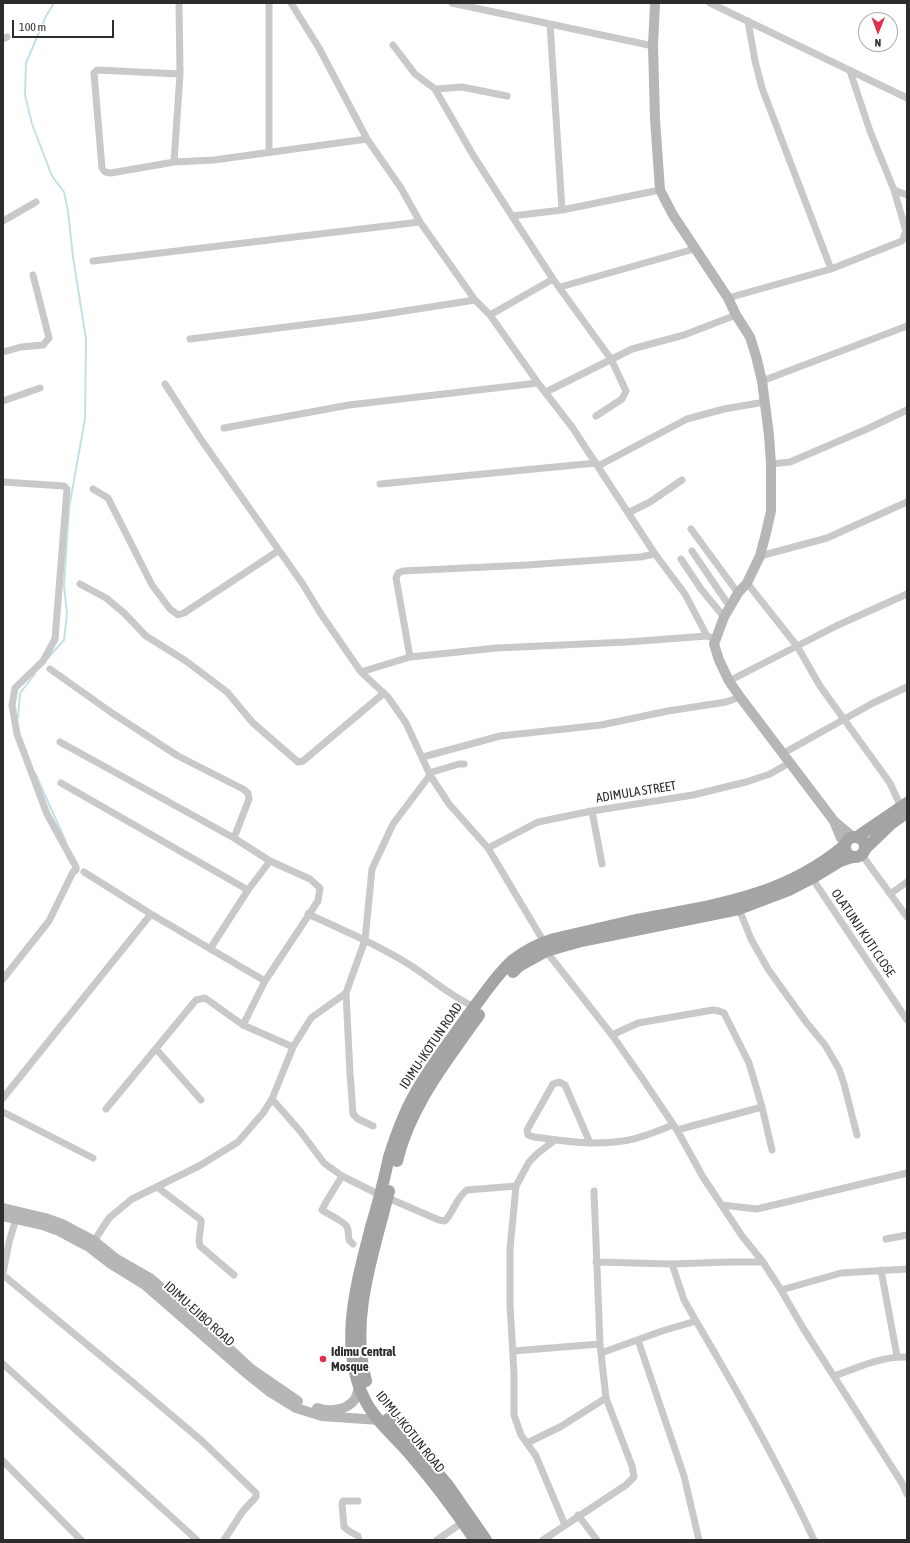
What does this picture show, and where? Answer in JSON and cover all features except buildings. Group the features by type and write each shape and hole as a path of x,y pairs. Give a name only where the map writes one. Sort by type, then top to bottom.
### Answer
{"main road":[{"name":"IDIMU-IKOTUN ROAD","path":"486,1540 447,1484 415,1446 384,1415 369,1392 362,1365 360,1342 366,1284 395,1139 415,1093 495,979 514,960 545,946 635,921 740,900 787,882 835,854 850,841 905,808"},
{"name":"IDIMU-IKOTUN ROAD","path":"475,1540 438,1488 366,1403 359,1387 352,1354 352,1315 363,1258 408,1129 440,1069 502,984 519,966 545,946 581,941 739,909 789,890 840,861 860,853 892,823 905,808"},
{"path":"862,840 860,853 846,851 850,841 862,840"}],"street":[{"path":"174,162 180,74 179,3"},
{"path":"269,3 270,151"},
{"path":"291,3 319,48 367,139 401,188 420,222 475,300 490,315 538,383 572,427 655,554 685,594 711,637 715,651 729,681 740,697 782,754 850,841"},
{"path":"452,3 653,46"},
{"path":"655,3 653,46 656,153 660,190 673,215 694,249 728,298 736,315 750,337 762,381 771,464 771,511 760,556 747,583 738,593 711,637"},
{"path":"710,3 907,98"},
{"path":"748,21 755,61 762,88 831,269"},
{"path":"550,24 562,210"},
{"path":"393,45 415,74 435,89 473,156 553,279 611,359 626,391 622,399 596,416"},
{"path":"180,74 97,70 94,73 102,168 105,172 111,173 174,162 214,160 270,151 367,139"},
{"path":"728,298 831,269 902,241 906,231 894,190 870,131 850,71"},
{"path":"435,89 462,87 507,96"},
{"path":"512,216 562,210 660,190"},
{"path":"894,190 907,195"},
{"path":"3,221 36,202"},
{"path":"93,262 420,222"},
{"path":"560,287 694,249"},
{"path":"3,352 21,347 43,345 49,338 33,275"},
{"path":"490,315 553,279"},
{"path":"190,339 475,300"},
{"path":"546,392 632,349 684,335 736,315"},
{"path":"762,381 907,326"},
{"path":"224,428 349,405 538,383"},
{"path":"165,384 200,438 278,551 302,583 321,614 361,672 388,697 406,723 429,774 449,804 488,848 545,946 612,1035 675,1128 703,1177 742,1236 763,1262 907,1492"},
{"path":"3,401 40,388"},
{"path":"380,484 597,465 687,419 724,409 765,402"},
{"path":"771,464 790,462 867,430 907,410"},
{"path":"628,514 650,502 682,480"},
{"path":"3,482 64,486 67,489 55,639 43,660 15,688 12,705 16,734 47,814 76,867 76,870 73,872 49,921 3,979"},
{"path":"92,489 108,498 152,585 170,609 178,615 184,613 278,551"},
{"path":"760,556 827,538 907,502"},
{"path":"692,529 738,593"},
{"path":"692,551 730,607"},
{"path":"410,657 396,578 402,571 557,563 640,557 655,554"},
{"path":"681,559 724,617"},
{"path":"747,583 797,646 820,686 843,720 890,783 905,808"},
{"path":"80,584 106,598 124,613 146,636 186,661 227,692 253,723 298,762 304,761 384,693"},
{"path":"729,681 836,626 907,594"},
{"path":"361,672 410,657 497,648 711,637"},
{"path":"50,669 112,713 178,756 243,788 248,793 249,799 234,838"},
{"path":"782,754 873,702 907,687"},
{"path":"423,758 500,736 601,725 668,711 726,702 740,697"},
{"path":"60,742 234,838 270,861 310,879 320,888 318,901 265,981 243,1025"},
{"name":"ADIMULA STREET","path":"488,848 538,822 592,811 694,795 746,782 770,774 789,762"},
{"path":"373,1126 358,1119 354,1114 350,1073 346,994 364,940 372,870 393,824 429,774 459,764 464,764"},
{"path":"61,783 248,890"},
{"path":"592,811 602,864"},
{"path":"860,853 907,918"},
{"path":"210,949 248,890 270,861"},
{"path":"84,872 151,914 265,981"},
{"name":"OLATUNJI KUTI CLOSE","path":"812,878 907,1020"},
{"path":"890,894 907,882"},
{"path":"739,909 751,939 768,969 806,1022 825,1045 839,1069 857,1135"},
{"path":"3,1098 151,914"},
{"path":"308,914 364,940 410,965 442,988 475,1007"},
{"path":"94,1241 109,1218 132,1199 199,1166 238,1142 263,1113 272,1099 293,1047 311,1018 346,994"},
{"path":"106,1109 196,1000 200,998 205,998 243,1025 293,1047"},
{"path":"612,1035 638,1023 713,1010 724,1013 749,1062 772,1150"},
{"path":"156,1049 201,1100"},
{"path":"590,1143 565,1085 560,1082 553,1084 526,1130 528,1135 555,1140 590,1143 623,1141 762,1107"},
{"path":"272,1099 300,1131 324,1163 342,1176 439,1220 445,1221 449,1217 461,1194 467,1190 516,1186"},
{"path":"3,1112 93,1158"},
{"path":"555,1140 529,1162 516,1186 510,1249 510,1304 513,1351 514,1415 521,1435 536,1456 565,1525"},
{"path":"722,1206 757,1209 907,1173"},
{"path":"342,1176 322,1210 344,1222 348,1228 349,1240 353,1244"},
{"path":"157,1187 201,1220 202,1226 198,1239 200,1246 234,1275"},
{"path":"543,1540 578,1515 626,1485 634,1477 632,1466 606,1398 600,1344 594,1190"},
{"name":"IDIMU-EJIBO ROAD","path":"3,1208 45,1218 62,1224 94,1241 115,1258 150,1278 250,1368 297,1401 324,1410 343,1409 355,1399 359,1387"},
{"name":"IDIMU-EJIBO ROAD","path":"3,1216 43,1225 89,1247 111,1264 146,1285 245,1372 270,1392 296,1408 322,1416 379,1420"},
{"path":"16,1219 8,1242 3,1274 202,1441 256,1493 256,1497 243,1511 224,1540"},
{"path":"886,1240 907,1235"},
{"path":"596,1262 672,1264 763,1262"},
{"path":"672,1264 684,1300 750,1413 814,1540"},
{"path":"781,1290 841,1273 907,1269"},
{"path":"881,1270 897,1356"},
{"path":"601,1353 662,1330 696,1320"},
{"path":"638,1340 684,1476 699,1540"},
{"path":"513,1351 600,1344"},
{"path":"835,1376 868,1364 897,1356 907,1356"},
{"path":"3,1364 197,1540"},
{"path":"527,1443 560,1427 606,1398"},
{"path":"3,1461 81,1540"},
{"path":"358,1500 343,1501 342,1504 344,1527 358,1536 359,1540"},
{"path":"578,1515 597,1540"},
{"path":"437,1540 463,1522"}],"waterway":[{"path":"48,658 64,640 67,613 64,586 69,508 85,419 86,339 64,192 52,176 32,124 25,95 26,63 46,16 54,3"},
{"path":"18,718 20,693 35,674"},
{"path":"35,773 66,842"}],"place":[{"name":"Idimu Central Mosque","path":"323,1359"}]}
